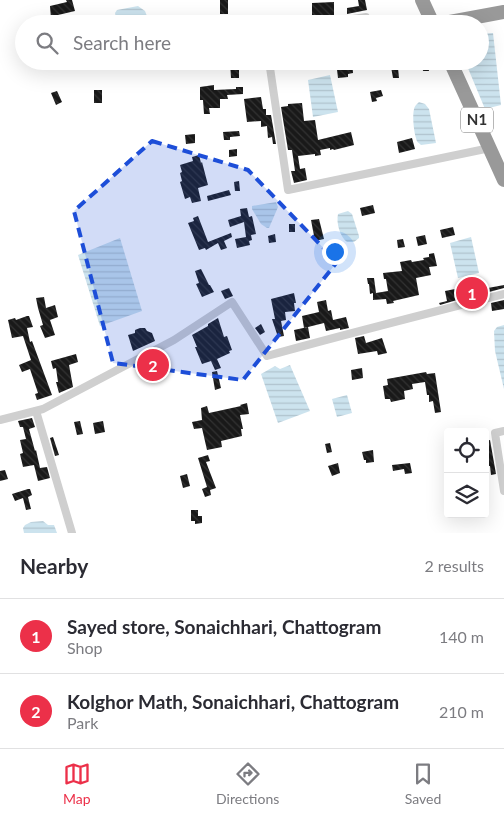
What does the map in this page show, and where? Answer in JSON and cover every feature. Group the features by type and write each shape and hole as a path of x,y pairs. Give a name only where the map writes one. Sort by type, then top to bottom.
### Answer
{"highway":[{"path":"422,0 429,15"},
{"path":"489,15 504,13 498,0"},
{"name":"N1","path":"454,70 504,180"}],"street":[{"path":"270,70 288,190 490,148"},
{"path":"0,420 43,409 174,340 232,302 267,356 504,294"},
{"path":"36,411 72,533"},
{"path":"504,431 495,433 504,491"}],"highlighted area":[{"path":"152,141 248,170 337,262 243,380 113,363 74,211"}],"water":[{"path":"138,6 145,11 147,15 115,15 117,10"},
{"path":"489,33 493,33 501,105 485,109 469,70 489,70"},
{"path":"330,75 338,112 313,117 308,80"},
{"path":"419,102 425,104 429,109 436,143 421,145 417,141 413,116 414,108"},
{"path":"276,202 278,207 269,228 267,228 261,224 252,206"},
{"path":"348,211 352,214 359,236 354,242 347,242 345,240 338,225 338,214"},
{"path":"471,237 479,273 458,278 450,243"},
{"path":"120,238 142,311 100,326 78,255"},
{"path":"504,325 504,389 495,351 494,331 497,327"},
{"path":"290,365 310,411 278,423 261,374 275,366 280,369"},
{"path":"347,395 352,413 337,417 332,399"},
{"path":"43,521 48,525 54,525 57,533 24,533 23,528 25,525 31,522"}],"building":[{"path":"66,0 72,0 75,11 51,15 50,6 67,2"},
{"path":"220,0 228,0 228,14 220,14"},
{"path":"358,0 365,0 367,10 347,14 347,8 359,6"},
{"path":"334,2 334,15 312,15 312,3"},
{"path":"230,70 239,70 239,78 231,78"},
{"path":"337,70 353,70 353,73 348,74 348,77 338,78"},
{"path":"392,70 398,70 399,78 393,78"},
{"path":"214,85 214,90 243,87 243,94 227,95 228,99 220,99 220,108 209,108 210,114 204,114 203,100 200,100 200,87"},
{"path":"94,90 102,90 102,103 94,103"},
{"path":"381,90 383,96 376,98 377,101 372,102 370,92"},
{"path":"57,91 62,102 56,105 51,93"},
{"path":"261,97 263,109 266,109 266,115 271,115 276,144 273,144 272,137 268,138 267,126 261,127 261,121 247,122 244,99"},
{"path":"302,103 304,121 315,120 318,140 351,132 354,145 334,150 330,150 330,148 320,150 321,155 298,156 300,169 305,168 307,180 294,183 291,171 295,171 292,150 288,150 281,107 288,106 288,104"},
{"path":"239,131 240,136 224,140 223,132"},
{"path":"195,134 195,143 186,144 185,135"},
{"path":"412,138 415,149 399,153 397,142"},
{"path":"237,149 237,156 229,157 229,150"},
{"path":"199,155 208,185 198,188 201,201 192,203 190,197 185,199 180,182 182,181 180,173 182,172 180,165 193,161 192,157"},
{"path":"239,181 240,191 235,191 234,182"},
{"path":"229,190 231,195 208,201 207,196"},
{"path":"373,205 375,213 362,216 360,208"},
{"path":"247,208 249,217 252,216 256,234 251,235 250,245 237,248 235,239 246,237 244,222 230,227 228,220 241,216 240,209"},
{"path":"198,216 208,242 231,233 232,237 224,241 227,248 221,250 218,243 206,250 205,248 199,250 188,223 194,221 193,218"},
{"path":"319,219 324,239 315,241 311,220"},
{"path":"289,224 295,224 295,232 289,232"},
{"path":"453,227 455,235 442,238 440,230"},
{"path":"275,234 276,242 269,243 268,236"},
{"path":"425,235 427,244 418,246 416,237"},
{"path":"403,239 405,247 398,248 397,240"},
{"path":"434,253 437,266 429,267 431,275 416,278 419,295 387,304 386,299 373,300 373,293 370,294 367,278 374,278 376,293 388,291 383,273 402,271 400,262 424,260 423,258 429,257 429,254"},
{"path":"201,269 214,292 202,297 196,284 199,283 195,271"},
{"path":"504,285 504,288 489,292 488,288"},
{"path":"229,288 233,296 225,299 221,291"},
{"path":"465,288 467,295 440,305 439,303 447,301 445,291"},
{"path":"476,289 477,295 468,297 467,291"},
{"path":"294,293 295,311 285,312 286,320 281,321 284,336 278,337 272,319 275,319 271,299"},
{"path":"44,297 46,308 55,305 58,317 50,320 55,335 45,338 40,326 43,325 36,298"},
{"path":"326,300 328,311 331,310 333,320 346,317 349,328 326,331 324,323 304,328 302,316 319,312 317,302"},
{"path":"504,300 504,309 492,311 491,303"},
{"path":"29,316 33,327 27,328 30,342 32,341 52,395 37,400 35,394 38,393 30,369 22,372 19,365 31,360 23,336 12,338 8,320 15,318 16,320"},
{"path":"218,318 224,337 227,336 232,350 229,351 230,353 217,359 221,368 215,370 211,361 202,364 192,335"},
{"path":"261,324 265,332 260,335 255,328"},
{"path":"308,327 310,338 296,341 294,330"},
{"path":"145,328 152,333 155,341 133,351 128,335 135,333 135,330"},
{"path":"364,336 366,343 382,338 387,353 378,355 377,351 358,354 355,338"},
{"path":"76,354 78,362 69,365 73,387 59,393 56,382 58,382 56,368 53,369 51,361"},
{"path":"362,368 363,378 352,380 351,370"},
{"path":"217,371 221,388 215,390 212,372"},
{"path":"426,372 427,374 435,373 441,412 435,413 433,401 429,402 425,382 412,384 413,389 404,391 405,399 391,402 390,399 385,399 383,386 388,385 387,379"},
{"path":"247,403 249,414 240,415 243,429 241,429 242,436 221,441 222,447 207,450 202,428 194,429 192,422 202,420 201,408 207,406 209,413"},
{"path":"32,418 35,427 29,429 40,468 47,467 50,478 38,481 34,465 23,467 20,454 23,453 20,440 26,439 23,427 20,427 18,421"},
{"path":"80,421 83,434 77,435 74,422"},
{"path":"103,421 105,432 95,434 93,423"},
{"path":"53,437 59,455 55,456 50,438"},
{"path":"489,440 496,474 491,475 489,466"},
{"path":"330,443 332,452 327,453 325,444"},
{"path":"373,450 374,462 366,463 362,452"},
{"path":"208,455 210,461 206,462 216,488 210,490 211,495 205,497 202,489 207,487 198,458"},
{"path":"338,463 340,473 332,476 328,466"},
{"path":"410,463 412,473 405,474 404,469 393,471 392,465"},
{"path":"5,470 8,479 0,481 0,471"},
{"path":"187,474 190,486 183,488 180,476"},
{"path":"30,489 32,495 28,497 31,509 26,510 23,498 15,501 12,494"},
{"path":"191,510 198,510 198,516 202,516 202,523 195,524 195,521 191,521"}],"place":[{"name":"Sayed store, Sonaichhari, Chattogram","path":"472,293"},
{"name":"Kolghor Math, Sonaichhari, Chattogram","path":"153,365"}]}
